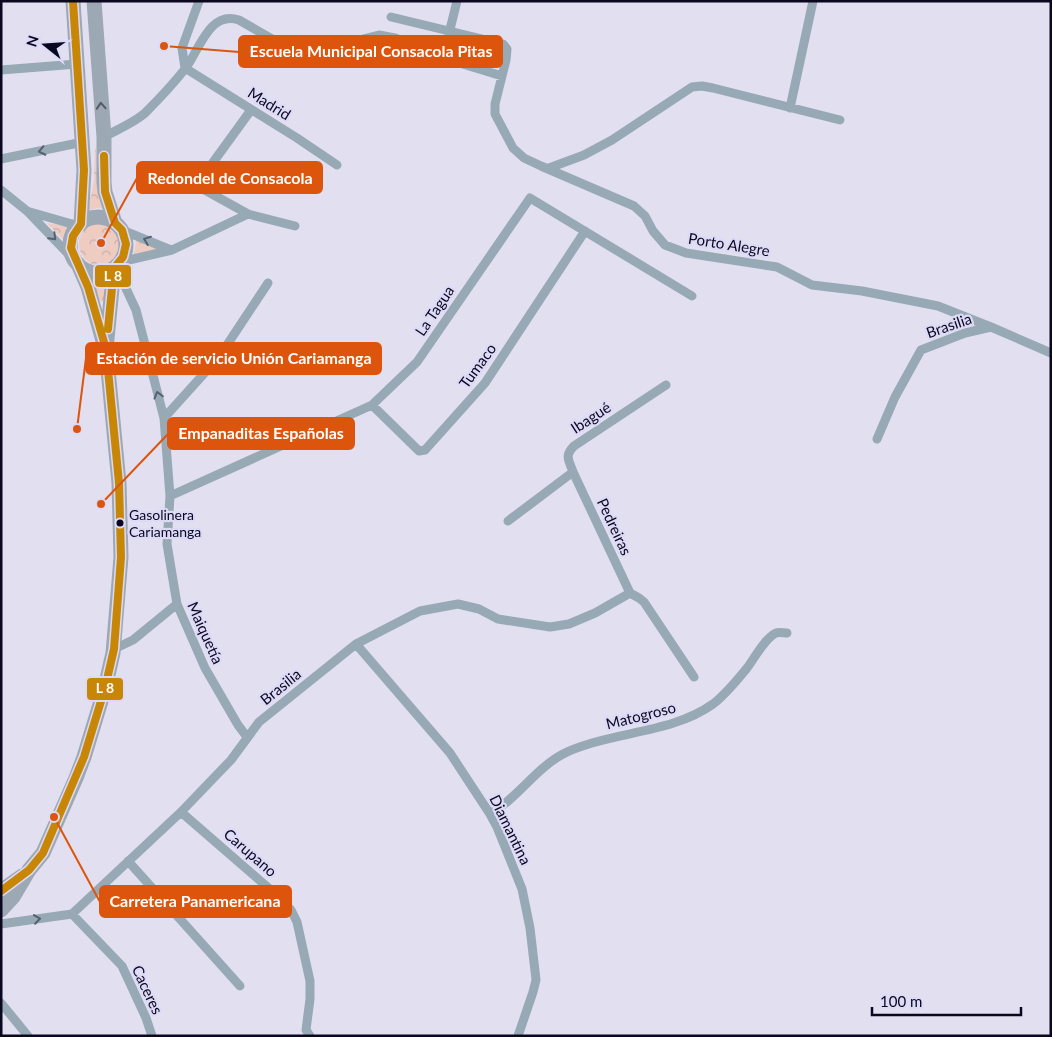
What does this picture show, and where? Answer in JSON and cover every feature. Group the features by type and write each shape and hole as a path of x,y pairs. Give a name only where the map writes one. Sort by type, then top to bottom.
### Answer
{"highway":[{"path":"73,1 84,170 80,225"},
{"path":"94,1 104,137 105,192 126,244 126,250 117,266 106,349"},
{"path":"1,910 13,897 29,870 43,853 84,757 105,688 114,649 121,557 119,483 106,349 88,288 73,256 71,244 72,236 80,225 88,220 106,219 118,227"},
{"path":"78,264 86,270 95,273 105,272 117,266"},
{"path":"1,891 29,870"}],"street":[{"path":"185,68 182,48 199,1"},
{"path":"443,58 457,1"},
{"path":"790,108 813,1"},
{"name":"Porto Alegre","path":"391,17 450,32 493,40 503,44 507,49 506,60 495,104 495,114 513,148 524,158 634,206 645,216 653,231 665,245 686,253 777,266 812,284 862,291 938,306 991,327"},
{"path":"104,137 145,114 185,68 202,38 215,24 227,18 239,20 293,51"},
{"path":"378,62 360,56 357,51 358,45 363,39 379,35 395,38 443,58 502,76"},
{"path":"1,70 77,64"},
{"name":"Madrid","path":"185,68 338,165"},
{"path":"543,167 549,168 591,152 692,87 702,86 840,120"},
{"path":"251,110 200,184 203,188 248,214 295,226"},
{"path":"1,159 83,142"},
{"path":"1,190 27,211 78,264"},
{"name":"La Tagua","path":"170,496 372,405 417,362 530,198 692,296"},
{"path":"27,211 80,225"},
{"path":"117,266 172,250 248,214"},
{"path":"118,227 172,250"},
{"name":"Tumaco","path":"372,405 419,451 426,450 485,383 585,231"},
{"name":"Maiquetía","path":"117,266 136,310 164,418 170,496 167,544 176,604 204,668 247,737"},
{"path":"164,418 220,357 268,283"},
{"name":"Brasilia","path":"877,439 895,397 921,350 965,333 991,327 1046,349 1051,353"},
{"name":"Ibagué","path":"573,472 568,458 568,451 666,385"},
{"path":"508,521 573,472"},
{"name":"Pedreiras","path":"573,472 630,593"},
{"path":"630,593 644,602 694,677"},
{"name":"Brasilia","path":"72,914 181,812 230,760 259,722 356,644 420,611 458,604 479,609 498,619 550,627 569,624 595,614 630,593"},
{"path":"114,649 133,640 176,604"},
{"name":"Matogroso","path":"490,814 511,800 543,768 563,754 607,739 675,723 698,714 715,703 726,692 764,644 776,633 787,632"},
{"name":"Diamantina","path":"356,644 450,753 490,814 522,889 530,928 536,980 518,1036"},
{"name":"Carupano","path":"181,812 280,898 291,910 297,922 310,981 306,1030 310,1036"},
{"path":"128,862 240,986"},
{"path":"1,924 72,914"},
{"name":"Caceres","path":"72,914 122,966 146,1018 152,1036"},
{"path":"1,1003 28,1036"}],"green space":[{"path":"95,147 108,209 97,208 88,211 94,181"},
{"path":"97,222 105,222 117,228 123,244 117,260 105,266 97,266 85,260 79,248 79,240 85,228"},
{"path":"47,223 71,227 65,242"},
{"path":"136,240 146,245 163,249 134,257"},
{"path":"92,277 110,289 105,302 100,301 98,298"}],"transit line":[{"path":"1,891 29,870 43,853 84,757 105,688 114,649 121,557 119,483 106,349 88,287 71,248 73,236 81,224 84,170 73,1"},
{"path":"104,156 105,192 115,223 122,230 126,244 123,257 114,268 108,329"}],"place":[{"name":"Escuela Municipal Consacola Pitas","path":"164,46"},
{"name":"Redondel de Consacola","path":"101,243"},
{"name":"Estación de servicio Unión Cariamanga","path":"77,429"},
{"name":"Empanaditas Españolas","path":"101,504"},
{"name":"Gasolinera Cariamanga","path":"120,523"},
{"name":"Carretera Panamericana","path":"54,817"}]}
